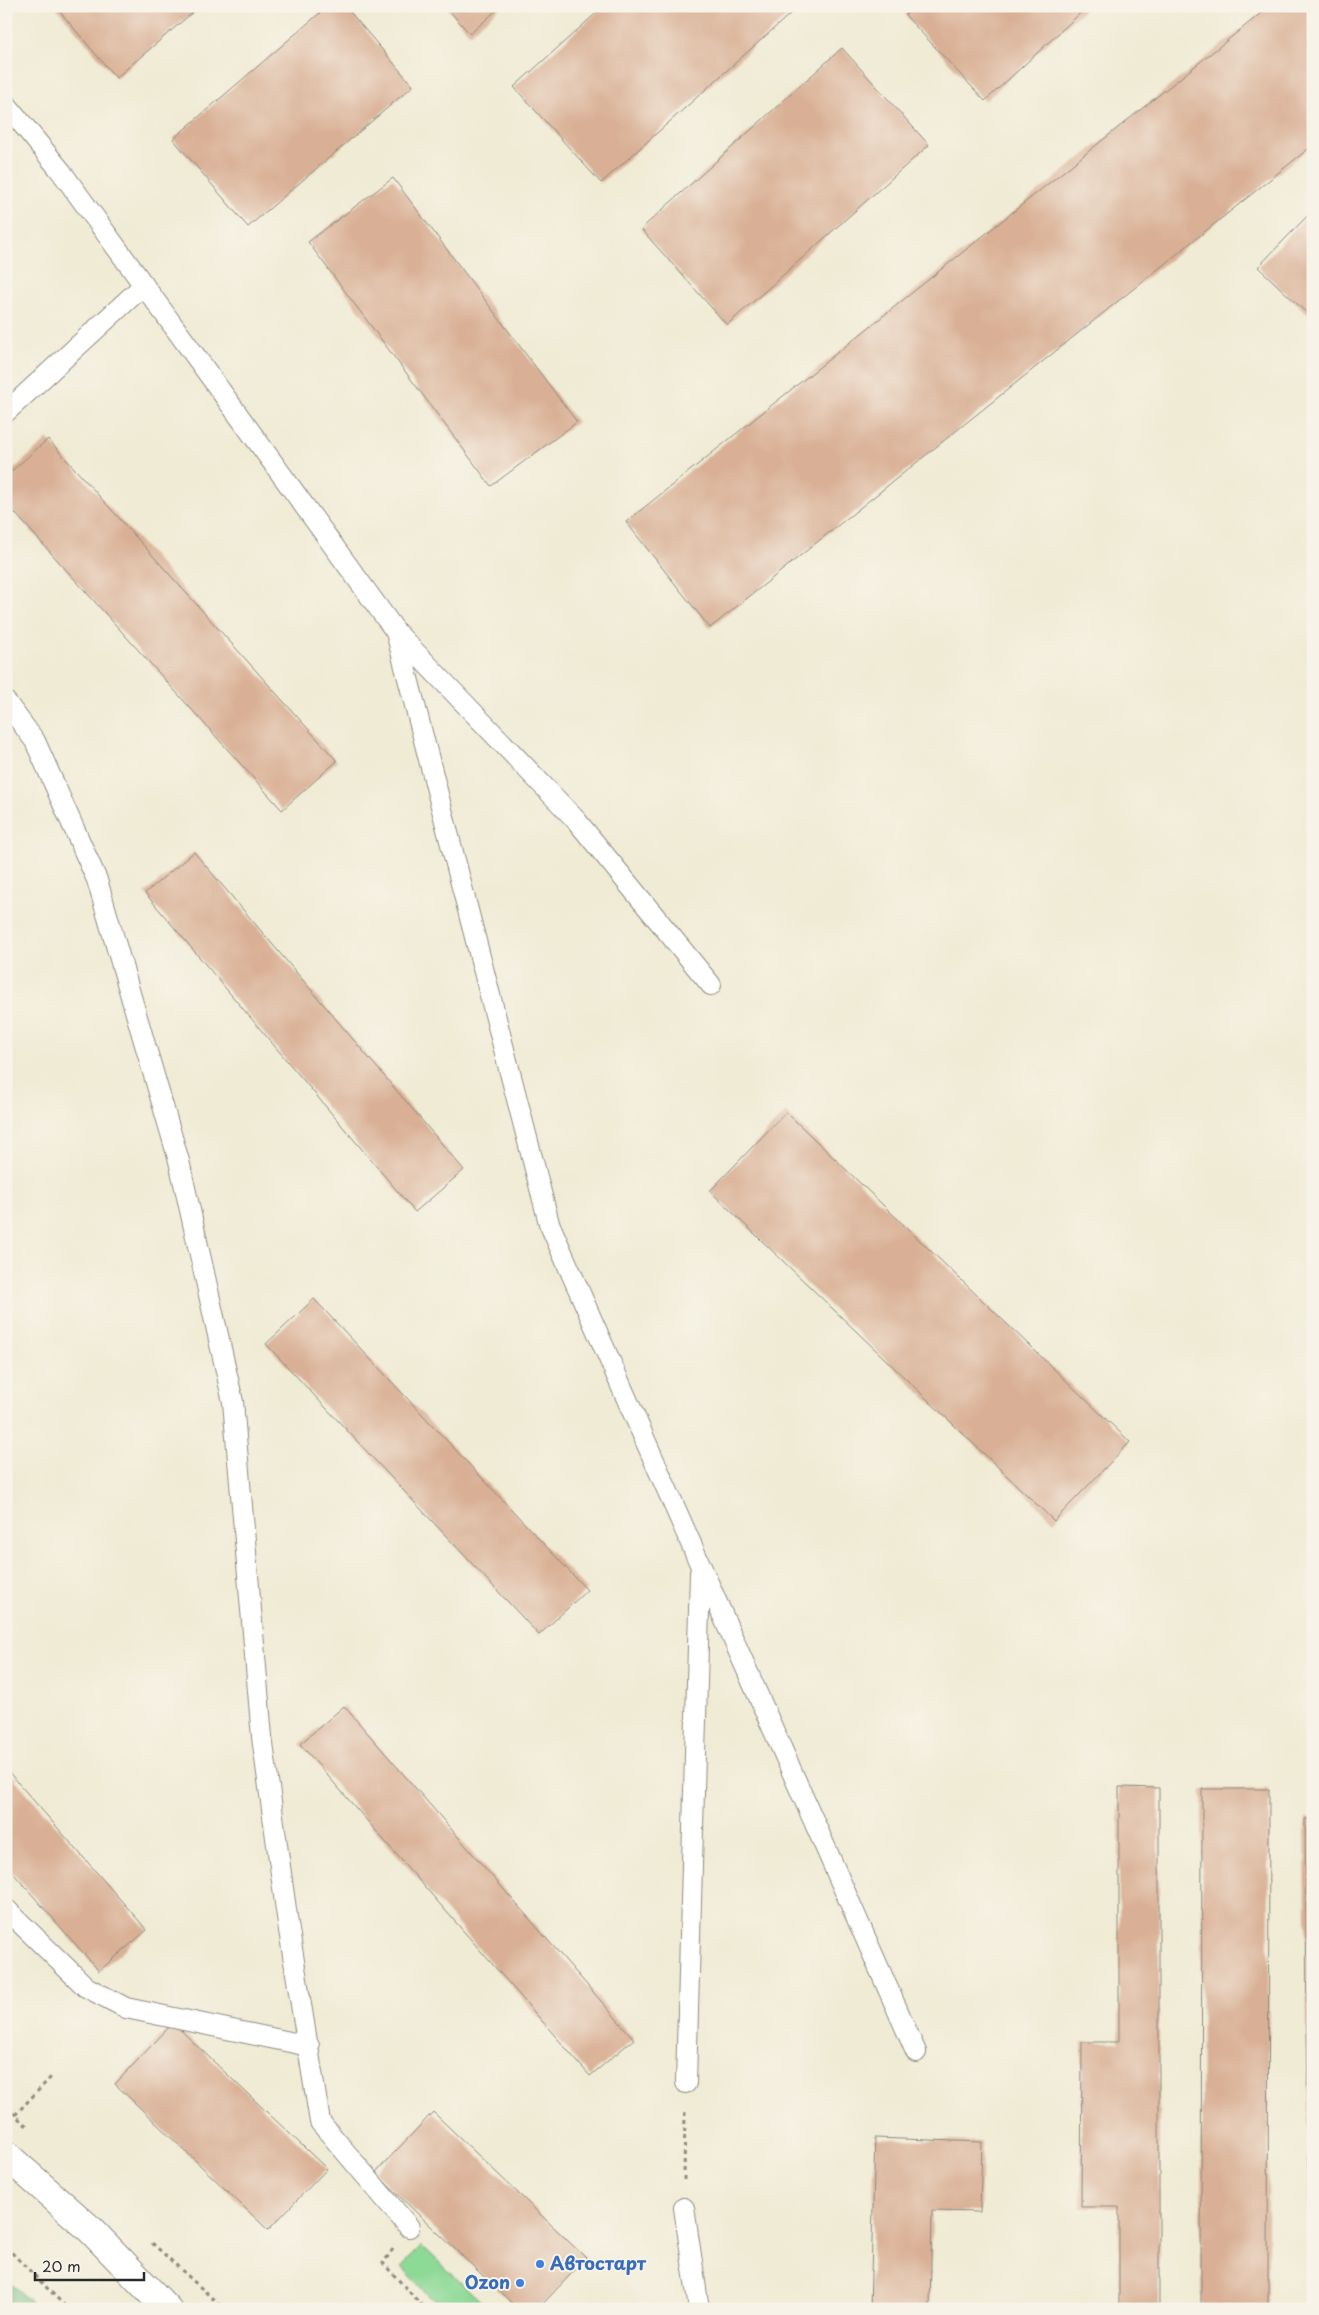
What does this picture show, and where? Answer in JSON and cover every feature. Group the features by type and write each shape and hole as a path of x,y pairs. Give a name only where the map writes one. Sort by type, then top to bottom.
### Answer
{"street":[{"path":"6,2155 91,2230 167,2309"}],"lane":[{"path":"6,104 60,170 396,632 576,820 711,985"},
{"path":"6,412 144,285"},
{"path":"396,632 549,1223 916,2052"},
{"path":"6,702 35,741 97,880 184,1181 233,1402 262,1737 288,1924 320,2122 409,2227"},
{"path":"686,2083 701,1566"},
{"path":"6,1909 86,1987 126,2008 309,2046"},
{"path":"684,2208 698,2309"}],"path":[{"path":"15,2115 52,2076"},
{"path":"684,2208 686,2083"},
{"path":"409,2227 383,2264 425,2309"},
{"path":"6,2247 68,2309"}],"green space":[{"path":"422,2246 489,2309 442,2309 401,2267"},
{"path":"6,2277 38,2309 6,2309"}],"building":[{"path":"55,6 200,6 116,78"},
{"path":"328,6 345,6 413,86 248,227 173,139"},
{"path":"445,6 501,6 470,34"},
{"path":"604,6 799,6 601,183 514,87"},
{"path":"915,6 1088,6 985,101 905,15"},
{"path":"1270,6 1313,6 1313,145 710,628 626,522"},
{"path":"842,48 929,145 727,325 641,229"},
{"path":"393,178 577,422 491,486 308,242"},
{"path":"1313,210 1313,319 1258,267"},
{"path":"48,439 337,761 282,810 6,503 6,476"},
{"path":"194,852 464,1170 415,1212 145,893"},
{"path":"786,1112 1130,1442 1054,1521 710,1191"},
{"path":"314,1299 587,1590 539,1635 266,1344"},
{"path":"344,1706 634,2039 590,2076 300,1744"},
{"path":"6,1769 147,1930 99,1971 6,1865"},
{"path":"1119,1787 1159,1788 1159,2309 1119,2309 1119,2207 1081,2207 1082,2042 1119,2042"},
{"path":"1202,1789 1269,1789 1268,2309 1201,2309"},
{"path":"1305,1819 1313,1819 1313,2309 1310,2309"},
{"path":"173,2023 327,2169 268,2230 115,2084"},
{"path":"433,2112 586,2258 538,2309 518,2309 375,2173"},
{"path":"875,2138 982,2142 980,2212 932,2211 930,2309 870,2309"}],"place":[{"name":"Автостарт","path":"540,2264"},
{"name":"Ozon","path":"520,2283"}]}
